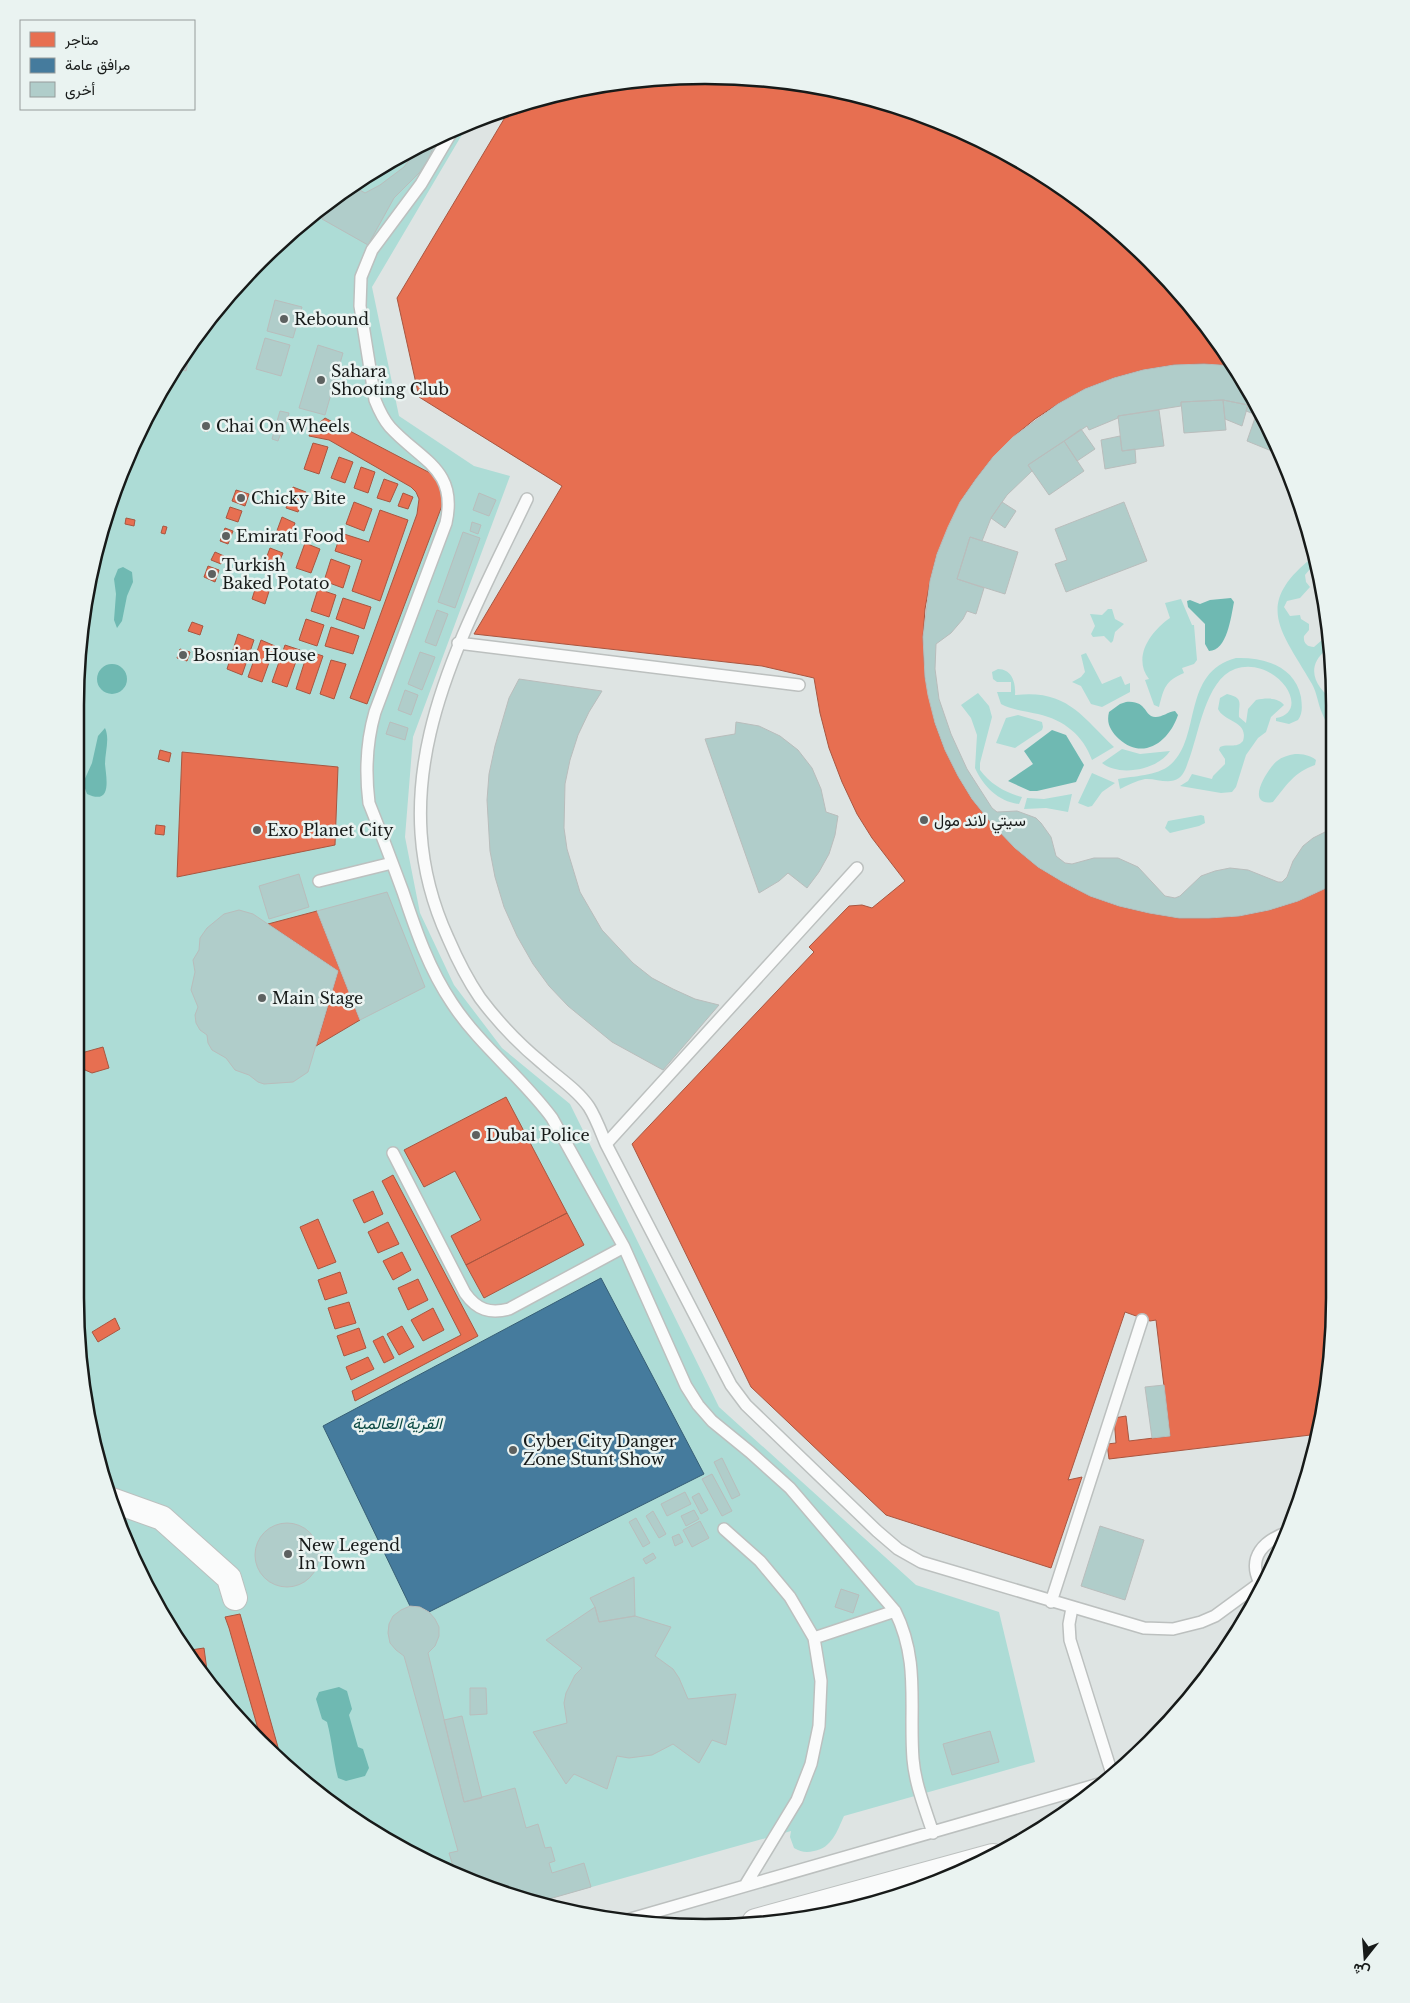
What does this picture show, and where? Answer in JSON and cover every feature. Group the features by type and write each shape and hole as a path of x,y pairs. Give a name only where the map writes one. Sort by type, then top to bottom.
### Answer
{"street":[{"path":"119,1502 162,1518 229,1578 235,1598"},
{"path":"817,1909 907,1885"}],"lane":[{"path":"447,140 421,184 372,250 361,277 359,291 361,315 375,400 389,426 435,467 443,479 449,501 446,523 375,712 369,734 366,765 370,803 422,948 448,997 471,1029 539,1101 552,1118 624,1247 686,1386 698,1405 712,1421 790,1488 895,1611 905,1634 911,1660 915,1774 934,1833"},
{"path":"527,499 458,643 445,681 423,768 420,799 423,861 440,921 463,970 479,997 498,1021 520,1044 581,1097 594,1115 606,1144 731,1385 746,1405 898,1549 921,1562 947,1572 1144,1628 1173,1629 1188,1627 1214,1616 1253,1590"},
{"path":"458,643 798,685"},
{"path":"319,882 392,863"},
{"path":"606,1144 857,868"},
{"path":"394,1153 465,1293 471,1302 479,1308 489,1312 509,1309 624,1247"},
{"path":"1051,1602 1142,1320"},
{"path":"724,1530 754,1555 776,1578 790,1597 814,1638 820,1674 821,1704 819,1726 811,1764 797,1800 746,1884"},
{"path":"1259,1579 1256,1575 1255,1565 1257,1556 1264,1546 1279,1536"},
{"path":"1072,1608 1069,1624 1070,1640 1110,1769"},
{"path":"814,1638 895,1611"},
{"path":"641,1916 1087,1788"}],"green space":[{"name":"القرية العالمية","path":"463,133 372,287 399,416 474,466 510,476 413,737 405,837 420,913 454,985 502,1048 570,1104 719,1407 916,1585 999,1612 1035,1762 844,1816 830,1843 814,1851 804,1852 794,1848 790,1837 791,1831 549,1899 467,1872 394,1836 360,1815 295,1765 238,1708 188,1643 167,1609 131,1536 105,1459 96,1419 85,1339 84,1298 84,705 85,664 89,624 105,544 131,467 167,394 188,360 238,295 295,238 360,188 394,167"},
{"path":"1309,561 1311,569 1305,575 1306,582 1310,587 1300,598 1287,601 1284,607 1290,616 1300,615 1301,619 1309,624 1309,630 1304,636 1306,644 1314,647 1322,640 1323,642 1324,652 1315,664 1314,671 1318,684 1326,694 1326,721 1314,687 1291,649 1278,619 1278,604 1283,590 1294,574"},
{"path":"1181,599 1192,625 1194,625 1197,660 1194,664 1182,668 1184,673 1169,682 1164,690 1159,707 1154,705 1145,680 1149,679 1144,671 1143,653 1156,630 1170,618 1165,603"},
{"path":"1108,609 1112,609 1115,619 1124,624 1115,632 1111,643 1104,636 1093,637 1091,634 1095,626 1090,614 1102,615"},
{"path":"1086,653 1102,684 1121,676 1125,685 1130,683 1130,692 1102,707 1091,704 1081,686 1072,682 1081,677 1085,672 1081,655"},
{"path":"1236,658 1257,659 1267,662 1285,671 1292,678 1298,686 1301,697 1302,706 1298,720 1289,724 1276,721 1276,718 1287,713 1291,705 1290,696 1285,686 1276,677 1264,670 1250,667 1235,669 1225,675 1210,696 1184,773 1179,778 1171,781 1145,779 1120,789 1118,779 1165,769 1180,754 1199,691 1207,677 1219,666"},
{"path":"998,669 1007,671 1010,674 1015,686 1015,695 1033,694 1060,700 1082,715 1114,747 1092,760 1078,736 1056,720 1001,704 997,692 1011,692 1011,682 997,682 993,679 992,672"},
{"path":"978,693 989,706 992,717 980,763 980,770 999,787 1022,797 1019,804 1005,800 992,792 982,781 975,768 977,735 971,718 961,705"},
{"path":"1227,694 1236,697 1238,700 1240,705 1239,717 1246,723 1248,709 1256,700 1275,699 1284,705 1271,717 1266,732 1258,738 1246,755 1236,787 1232,792 1221,793 1180,786 1188,781 1192,774 1212,779 1225,764 1225,759 1219,750 1220,747 1238,745 1243,741 1244,734 1242,729 1225,717 1218,709 1220,698"},
{"path":"1018,715 1042,722 1042,730 1015,748 996,743 1006,718"},
{"path":"1122,749 1140,754 1170,751 1157,763 1138,769 1118,770 1102,763"},
{"path":"1295,754 1311,757 1316,760 1315,765 1301,771 1286,785 1273,802 1264,802 1260,799 1259,793 1260,786 1268,771 1285,756"},
{"path":"1092,773 1115,783 1102,792 1092,806 1088,807 1078,803"},
{"path":"1072,794 1068,812 1046,808 1024,809 1027,798 1044,799"},
{"path":"1204,816 1205,823 1199,826 1170,833 1165,828 1168,821"}],"shaded area":[{"path":"123,567 132,572 133,582 127,596 122,621 117,628 114,620 116,594 114,579 118,569"},
{"path":"1231,598 1234,602 1227,632 1220,645 1215,650 1209,651 1205,644 1205,624 1188,607 1187,601 1190,600 1200,604 1210,600"},
{"path":"112,664 123,668 127,679 123,690 112,694 101,690 97,679 101,668"},
{"path":"1126,702 1133,702 1142,706 1152,717 1158,717 1175,711 1178,715 1174,725 1162,740 1146,748 1137,748 1119,739 1109,724 1109,712"},
{"path":"105,728 107,741 105,764 107,782 104,793 101,796 95,797 87,794 84,781 92,763 98,736"},
{"path":"1052,730 1066,735 1084,765 1076,782 1030,791 1008,781 1033,764 1024,751"},
{"path":"339,1687 347,1691 352,1709 349,1715 358,1747 363,1749 369,1768 365,1776 346,1781 338,1778 327,1722 322,1719 316,1699 319,1692"}],"building: متاجر":[{"name":"سيتي لاند مول","path":"664,85 746,85 786,89 866,105 943,131 1016,167 1050,188 1115,238 1172,295 1198,327 1225,365 1174,365 1143,370 1085,389 1035,419 993,457 960,502 937,554 925,609 923,637 925,677 935,723 945,750 972,799 1015,848 1038,867 1063,882 1090,896 1119,906 1179,918 1239,916 1269,910 1298,901 1326,888 1325,1339 1321,1379 1310,1435 1109,1459 1107,1444 1116,1443 1114,1418 1126,1416 1129,1441 1170,1436 1156,1320 1150,1321 1125,1312 1068,1480 1082,1477 1051,1568 886,1515 751,1387 632,1144 814,952 809,947 849,906 862,905 872,908 905,881 872,838 857,814 842,782 829,748 814,678 762,666 474,634 562,486 419,397 397,298 505,117 544,105 624,89"},
{"path":"325,418 432,474 443,489 443,503 367,704 350,698 417,514 419,499 411,487 329,440 309,436 311,430"},
{"name":"Chai On Wheels","path":"203,424 209,424 210,428 208,431 204,431 202,428"},
{"path":"313,443 328,447 319,474 304,469"},
{"path":"339,457 353,462 345,483 331,478"},
{"path":"361,467 375,472 368,493 354,488"},
{"path":"384,479 398,484 390,502 377,498"},
{"path":"293,487 306,492 298,512 286,508"},
{"name":"Chicky Bite","path":"236,490 249,494 245,506 232,501"},
{"path":"403,493 413,497 408,509 398,506"},
{"path":"354,502 372,509 364,531 346,524"},
{"path":"230,507 242,511 238,522 226,518"},
{"path":"380,510 408,520 380,601 352,591 362,560 335,551 341,533 369,542"},
{"path":"282,517 295,523 289,540 275,536"},
{"path":"126,518 135,520 134,526 125,524"},
{"path":"163,526 167,527 165,534 161,533"},
{"name":"Emirati Food","path":"225,528 233,531 228,544 220,541"},
{"path":"305,543 320,549 311,573 296,568"},
{"path":"270,548 283,553 275,572 263,567"},
{"path":"215,552 224,556 221,564 211,560"},
{"path":"331,559 350,566 343,588 324,581"},
{"name":"Turkish Baked Potato","path":"208,566 219,570 215,582 204,577"},
{"path":"258,580 271,585 265,604 252,599"},
{"path":"318,589 336,595 329,617 311,611"},
{"path":"343,598 371,607 364,629 336,619"},
{"path":"306,619 324,625 317,646 299,640"},
{"path":"192,622 203,626 200,635 188,631"},
{"path":"331,627 359,636 353,654 325,646"},
{"path":"238,634 254,640 242,675 227,669"},
{"path":"261,640 275,646 262,682 248,677"},
{"path":"285,645 300,650 287,687 272,682"},
{"name":"Bosnian House","path":"180,649 190,652 187,661 177,658"},
{"path":"308,651 323,656 310,694 296,689"},
{"path":"331,660 346,664 334,699 320,694"},
{"path":"160,750 171,753 169,762 158,759"},
{"name":"Exo Planet City","path":"182,752 338,767 335,845 177,877"},
{"path":"156,825 165,826 164,835 155,834"},
{"path":"317,911 360,1020 316,1046 338,971 268,924"},
{"path":"103,1047 109,1068 92,1073 85,1070 85,1052"},
{"path":"506,1097 567,1213 466,1265 451,1236 481,1220 455,1171 424,1187 404,1150"},
{"path":"393,1175 478,1336 355,1401 352,1391 461,1335 382,1181"},
{"path":"373,1191 383,1214 364,1223 353,1200"},
{"path":"567,1213 584,1245 484,1298 466,1265"},
{"path":"318,1219 336,1262 318,1269 300,1227"},
{"path":"388,1222 399,1244 378,1253 368,1232"},
{"path":"402,1252 411,1270 393,1280 383,1261"},
{"path":"340,1272 347,1293 325,1300 318,1280"},
{"path":"418,1279 428,1300 408,1310 398,1288"},
{"path":"349,1302 356,1323 335,1329 328,1308"},
{"path":"433,1308 444,1330 423,1341 411,1320"},
{"path":"115,1318 120,1329 98,1342 92,1332"},
{"path":"402,1326 414,1347 399,1355 387,1334"},
{"path":"359,1328 366,1348 344,1356 337,1336"},
{"path":"383,1336 394,1358 384,1363 373,1341"},
{"path":"368,1357 374,1369 351,1380 346,1367"},
{"path":"240,1614 278,1749 258,1729 225,1617"},
{"path":"204,1648 207,1669 193,1650"}],"building: مرافق عامة":[{"name":"Cyber City Danger Zone Stunt Show","path":"601,1278 704,1474 429,1612 420,1607 410,1606 323,1426"}],"building: أخرى":[{"path":"433,146 420,172 394,198 368,245 322,219 325,214 358,189 365,193 380,185 404,167 411,158"},
{"name":"Rebound","path":"275,300 302,307 293,338 267,331"},
{"path":"265,338 290,345 281,376 256,369"},
{"name":"Sahara Shooting Club","path":"318,345 343,353 325,415 299,408"},
{"path":"189,359 186,371 182,370"},
{"path":"1174,365 1225,365 1253,414 1246,411 1248,405 1223,400 1181,402 1181,406 1118,416 1118,418 1089,430 1087,426 1028,465 1032,471 1007,495 991,518 982,541 970,537 957,579 984,588 976,614 967,611 951,633 936,644 935,669 939,699 951,734 967,769 992,808 997,812 1017,811 1036,818 1051,837 1056,856 1065,863 1072,864 1094,858 1118,858 1138,867 1165,896 1175,898 1180,896 1201,876 1230,868 1248,870 1282,882 1287,877 1293,861 1303,846 1326,832 1326,888 1298,901 1269,910 1239,916 1179,918 1119,906 1090,896 1038,867 1015,848 993,825 972,799 958,776 945,750 935,723 925,677 923,637 930,581 937,554 960,502 993,457 1013,437 1058,404 1085,389 1143,370"},
{"path":"1223,400 1248,405 1242,426 1225,419"},
{"path":"1223,400 1226,430 1184,433 1181,402"},
{"path":"1159,410 1164,446 1122,451 1118,416"},
{"path":"280,411 289,413 284,431 275,428"},
{"path":"1255,417 1272,451 1247,441"},
{"path":"275,428 282,430 278,441 272,439"},
{"path":"1081,429 1095,449 1077,461 1064,441"},
{"path":"1120,436 1122,451 1135,449 1136,463 1105,469 1101,440"},
{"path":"1064,441 1084,471 1049,495 1028,465"},
{"path":"479,493 496,500 489,516 473,510"},
{"path":"1002,502 1016,511 1005,528 991,518"},
{"path":"1124,502 1147,561 1066,592 1055,564 1067,560 1055,529"},
{"path":"472,522 481,525 478,534 470,531"},
{"path":"463,532 480,538 455,608 438,602"},
{"path":"970,537 1018,552 1005,594 957,579"},
{"path":"437,610 448,614 436,646 425,642"},
{"path":"420,652 435,657 422,690 408,684"},
{"path":"519,679 602,691 578,735 565,784 564,828 567,849 580,892 602,930 633,963 652,978 673,989 695,999 719,1005 663,1070 612,1042 568,1006 549,986 533,964 517,936 504,907 490,851 487,800 489,774 495,746 509,698"},
{"path":"405,690 418,695 411,715 398,710"},
{"path":"390,722 408,728 405,740 386,734"},
{"path":"736,722 759,726 780,736 798,750 812,768 821,789 826,812 838,816 829,854 807,888 788,873 759,893 705,739 735,734"},
{"path":"299,874 309,907 269,919 259,886"},
{"path":"387,892 425,987 360,1020 317,911"},
{"name":"Main Stage","path":"239,910 253,914 338,971 308,1072 293,1082 264,1084 249,1075 235,1070 226,1058 212,1050 208,1043 207,1035 200,1030 196,1023 195,1015 198,1007 191,990 195,972 193,960 199,950 200,938 207,928 224,914"},
{"path":"1164,1385 1170,1436 1152,1438 1145,1387"},
{"path":"722,1458 740,1495 732,1499 714,1462"},
{"path":"712,1474 732,1511 722,1516 702,1479"},
{"path":"685,1492 691,1504 667,1516 661,1504"},
{"path":"699,1493 708,1510 701,1514 692,1497"},
{"path":"694,1510 699,1519 686,1526 681,1516"},
{"path":"653,1511 666,1534 659,1538 646,1516"},
{"path":"636,1518 650,1543 643,1547 629,1522"},
{"path":"700,1521 709,1538 692,1547 683,1530"},
{"path":"281,1523 293,1523 310,1532 317,1543 319,1555 317,1567 310,1578 293,1587 281,1587 269,1582 260,1573 255,1561 255,1549 260,1537 269,1528"},
{"path":"1100,1526 1144,1540 1125,1600 1081,1586"},
{"path":"679,1534 683,1542 675,1546 672,1537"},
{"path":"653,1553 656,1558 646,1564 643,1559"},
{"path":"634,1577 635,1616 599,1622 595,1607 590,1598"},
{"path":"841,1589 859,1595 853,1613 835,1607"},
{"path":"410,1606 420,1607 429,1612 439,1627 439,1636 435,1646 428,1653 464,1802 515,1788 526,1828 538,1824 545,1848 551,1847 555,1861 549,1863 552,1873 584,1863 591,1887 549,1899 505,1886 453,1865 449,1853 458,1851 404,1656 390,1643 389,1624 393,1616"},
{"path":"595,1607 599,1622 635,1616 671,1627 655,1656 673,1669 688,1699 736,1694 726,1745 712,1740 699,1763 673,1744 652,1755 629,1758 617,1756 607,1789 574,1774 566,1784 533,1732 567,1723 564,1703 566,1693 575,1675 582,1668 546,1640"},
{"path":"470,1688 486,1688 487,1714 470,1715"},
{"path":"462,1716 482,1798 464,1802 444,1720"},
{"path":"990,1731 999,1762 952,1775 943,1744"}],"place":[{"name":"Rebound","path":"284,319"},
{"name":"Sahara Shooting Club","path":"321,380"},
{"name":"Chai On Wheels","path":"206,426"},
{"name":"Chicky Bite","path":"241,498"},
{"name":"Emirati Food","path":"226,536"},
{"name":"Turkish Baked Potato","path":"212,574"},
{"name":"Bosnian House","path":"183,655"},
{"name":"سيتي لاند مول","path":"924,820"},
{"name":"Exo Planet City","path":"257,830"},
{"name":"Main Stage","path":"262,998"},
{"name":"Dubai Police","path":"476,1135"},
{"name":"Cyber City Danger Zone Stunt Show","path":"513,1450"},
{"name":"New Legend In Town","path":"288,1554"}]}
